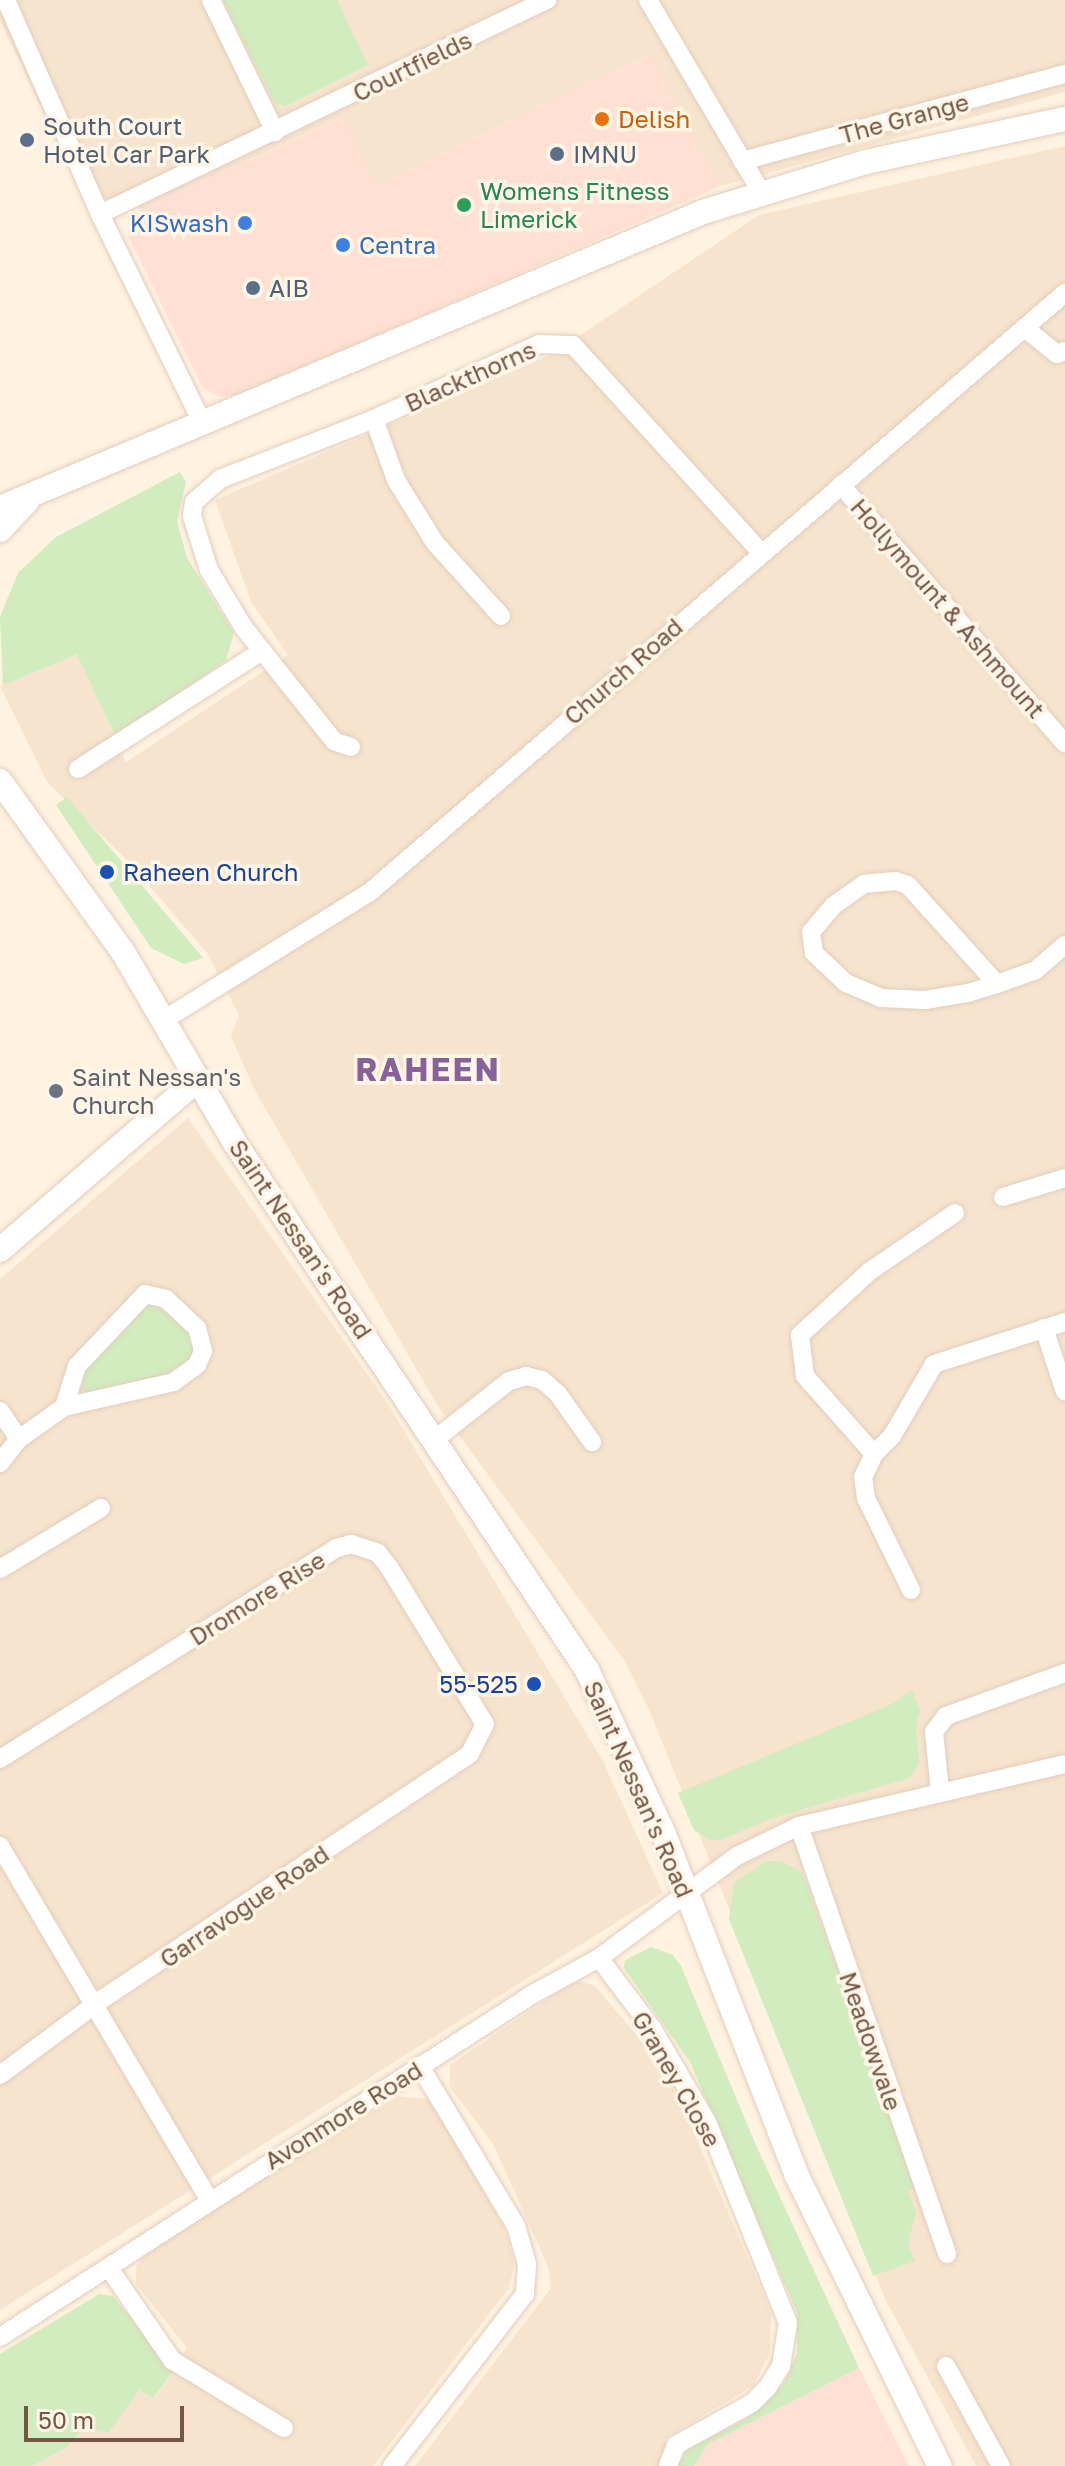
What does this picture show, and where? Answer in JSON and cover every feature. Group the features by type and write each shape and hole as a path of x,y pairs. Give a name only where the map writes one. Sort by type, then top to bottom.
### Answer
{"main road":[{"path":"0,508 703,212 866,162 1065,119"},
{"path":"0,530 31,496"},
{"name":"Saint Nessan's Road","path":"0,781 123,952 198,1079 555,1619 612,1715 797,2176 940,2466"},
{"path":"0,1250 198,1079"}],"street":[{"path":"6,0 100,214 203,424"},
{"path":"211,0 275,132"},
{"name":"Courtfields","path":"100,214 547,0"},
{"path":"648,0 763,195"},
{"name":"The Grange","path":"742,161 1065,74"},
{"name":"Church Road","path":"162,1021 370,892 760,551 1065,293"},
{"path":"1026,329 1057,354 1065,351"},
{"name":"Blackthorns","path":"501,616 435,543 396,480 374,419 539,344 573,345 760,551"},
{"path":"351,747 334,741 262,651 209,570 194,525 194,502 220,479 374,419"},
{"name":"Hollymount & Ashmount","path":"841,485 1061,732"},
{"path":"78,769 262,651"},
{"path":"0,798 30,822"},
{"path":"997,984 908,885 896,881 864,884 833,906 811,932 814,953 846,983 881,998 925,1000 997,984 1036,970 1065,945"},
{"path":"1003,1197 1065,1178"},
{"path":"874,1454 805,1376 800,1335 870,1271 955,1213"},
{"path":"0,1463 19,1439 64,1407 174,1382 197,1365 203,1351 197,1328 166,1299 145,1294 77,1366 64,1407"},
{"path":"911,1590 866,1498 863,1477 874,1454 892,1436 934,1364 1065,1322"},
{"path":"1044,1328 1065,1392"},
{"path":"434,1440 509,1381 526,1376 542,1380 558,1394 592,1442"},
{"path":"0,1411 19,1439"},
{"path":"0,1569 101,1508"},
{"name":"Dromore Rise","path":"0,1759 337,1548 351,1544 378,1553 389,1567 482,1712 483,1735"},
{"path":"940,1791 934,1732 946,1716 1065,1673"},
{"name":"Garravogue Road","path":"0,2075 97,2003 470,1754 483,1735"},
{"path":"685,1892 737,1856 799,1826 1065,1764"},
{"name":"Meadowvale","path":"799,1826 947,2254"},
{"path":"0,1846 97,2003 209,2200"},
{"name":"Avonmore Road","path":"0,2337 420,2066 599,1958 685,1892"},
{"name":"Graney Close","path":"599,1958 652,2028 708,2124 762,2251 788,2323 781,2366 752,2403 676,2445 668,2466"},
{"path":"392,2466 525,2294 527,2264 516,2226 420,2066"},
{"path":"109,2268 172,2360 284,2428"},
{"path":"946,2366 1001,2466"}],"shaded area":[{"path":"0,0 1065,0 1065,92 721,186 649,55 376,185 343,117 142,209 80,190 0,20"},
{"path":"650,55 721,186 240,394 219,397 203,388 128,236 131,221 142,209 344,117 376,185"},
{"path":"1065,146 1065,2466 976,2466 886,2301 650,1712 624,1660 439,1408 254,1089 231,1036 239,1015 207,953 129,862 47,782 0,686 77,651 126,762 288,655 251,602 215,500 551,355 759,215"},
{"path":"188,1118 386,1401 603,1761 663,1893 0,2310 0,1279"},
{"path":"585,1982 596,1987 661,2064 681,2103 771,2312 770,2353 753,2386 667,2437 658,2466 415,2466 551,2288 548,2266 493,2144 450,2087 450,2065 571,1983"},
{"path":"397,2096 428,2099 444,2121 503,2226 515,2261 509,2288 373,2466 32,2466 66,2448 80,2430 109,2431 139,2389 155,2398 187,2348 136,2284 136,2267 148,2250"},
{"path":"859,2368 909,2466 694,2466 708,2444"}],"green space":[{"path":"223,0 337,0 368,65 285,106 275,103"},
{"path":"180,472 186,482 177,521 187,558 234,633 226,660 116,738 77,654 3,685 0,617 18,573 56,537"},
{"path":"67,797 203,958 184,964 151,948 56,805"},
{"path":"150,1302 186,1326 194,1344 191,1360 168,1375 85,1393 80,1382 85,1371"},
{"path":"912,1690 920,1711 916,1726 919,1764 910,1778 772,1818 723,1839 711,1841 694,1830 678,1793 892,1704"},
{"path":"766,1861 781,1861 802,1872 915,2188 908,2191 916,2212 908,2244 915,2261 873,2276 729,1919 734,1883"},
{"path":"651,1947 673,1955 681,1966 755,2143 859,2368 708,2444 694,2466 678,2466 687,2450 747,2418 784,2383 797,2353 797,2313 690,2062 624,1968 625,1960"},
{"path":"99,2294 113,2296 173,2370 154,2398 139,2390 109,2432 81,2430 66,2448 32,2466 0,2466 0,2354"}],"place":[{"name":"Delish","path":"602,119"},
{"name":"South Court Hotel Car Park","path":"27,140"},
{"name":"IMNU","path":"557,154"},
{"name":"Womens Fitness Limerick","path":"464,205"},
{"name":"KISwash","path":"245,223"},
{"name":"Centra","path":"343,245"},
{"name":"AIB","path":"253,288"},
{"name":"Raheen Church","path":"107,872"},
{"name":"Saint Nessan's Church","path":"56,1091"},
{"name":"55-525","path":"534,1684"}],"district":[{"name":"RAHEEN","path":"428,1069"}]}
